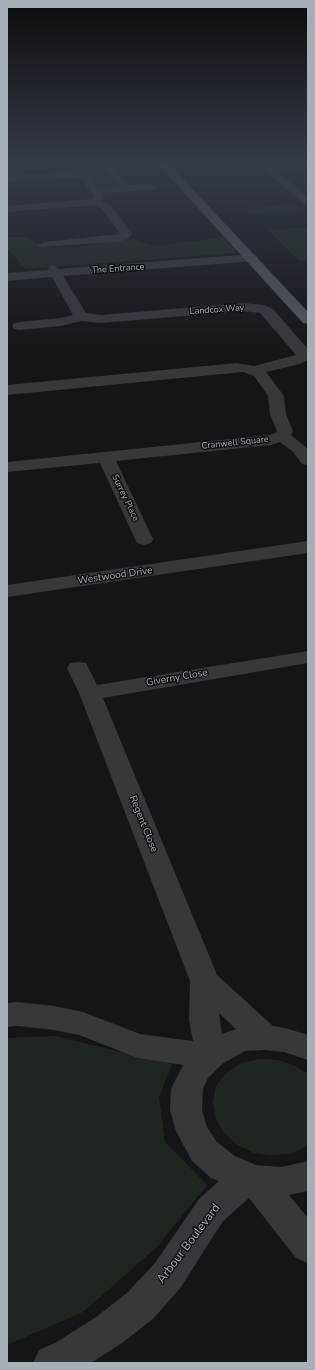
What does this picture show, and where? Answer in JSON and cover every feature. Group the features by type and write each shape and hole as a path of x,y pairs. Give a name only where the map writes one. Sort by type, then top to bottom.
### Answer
{"main road":[{"path":"223,228 308,320"}],"street":[{"path":"44,245 65,247 118,239 126,234 122,228"},
{"name":"The Entrance","path":"7,277 55,271 250,256"},
{"name":"The Entrance","path":"7,272 55,271"},
{"path":"55,271 81,317"},
{"name":"Landcox Way","path":"19,326 61,322 81,317 101,319 244,307 264,310 268,312 304,353 303,357 295,361 255,370"},
{"path":"7,390 237,367 255,370"},
{"name":"Cranwell Square","path":"7,467 271,440 282,436 285,431 278,414 276,396 262,376 255,370"},
{"path":"282,436 299,449 308,460"},
{"name":"Surrey Place","path":"105,456 144,539"},
{"name":"Westwood Drive","path":"7,591 308,547"},
{"name":"Westwood Drive","path":"222,560 308,556"},
{"name":"Giverny Close","path":"93,699 194,688 236,676 263,664 306,660"},
{"name":"Regent Close","path":"78,668 93,699 205,981 204,1020 210,1055"},
{"name":"Regent Close","path":"205,981 265,1038"},
{"path":"7,1015 18,1014 54,1018 83,1024 138,1046 210,1055"},
{"path":"308,1048 285,1040 265,1038 245,1039 227,1045 210,1055 196,1070 188,1089 186,1110 192,1131 204,1151 223,1167 251,1179 281,1182 308,1176"},
{"path":"251,1179 291,1223 308,1246"},
{"name":"Arbour Boulevard","path":"52,1363 68,1356 109,1330 140,1306 168,1275 212,1210 251,1179"}],"shaded area":[{"path":"308,228 308,260 299,261 268,230"},
{"path":"7,237 25,237 39,245 56,248 78,247 134,239 155,246 224,237 236,250 234,253 25,269 10,251 7,250"},
{"path":"55,1036 172,1064 159,1097 165,1142 207,1185 157,1247 83,1312 7,1345 7,1038"},
{"path":"259,1059 278,1060 296,1066 308,1074 308,1145 290,1154 272,1155 254,1153 237,1145 224,1133 216,1119 213,1102 216,1086 226,1073 241,1063"}]}
